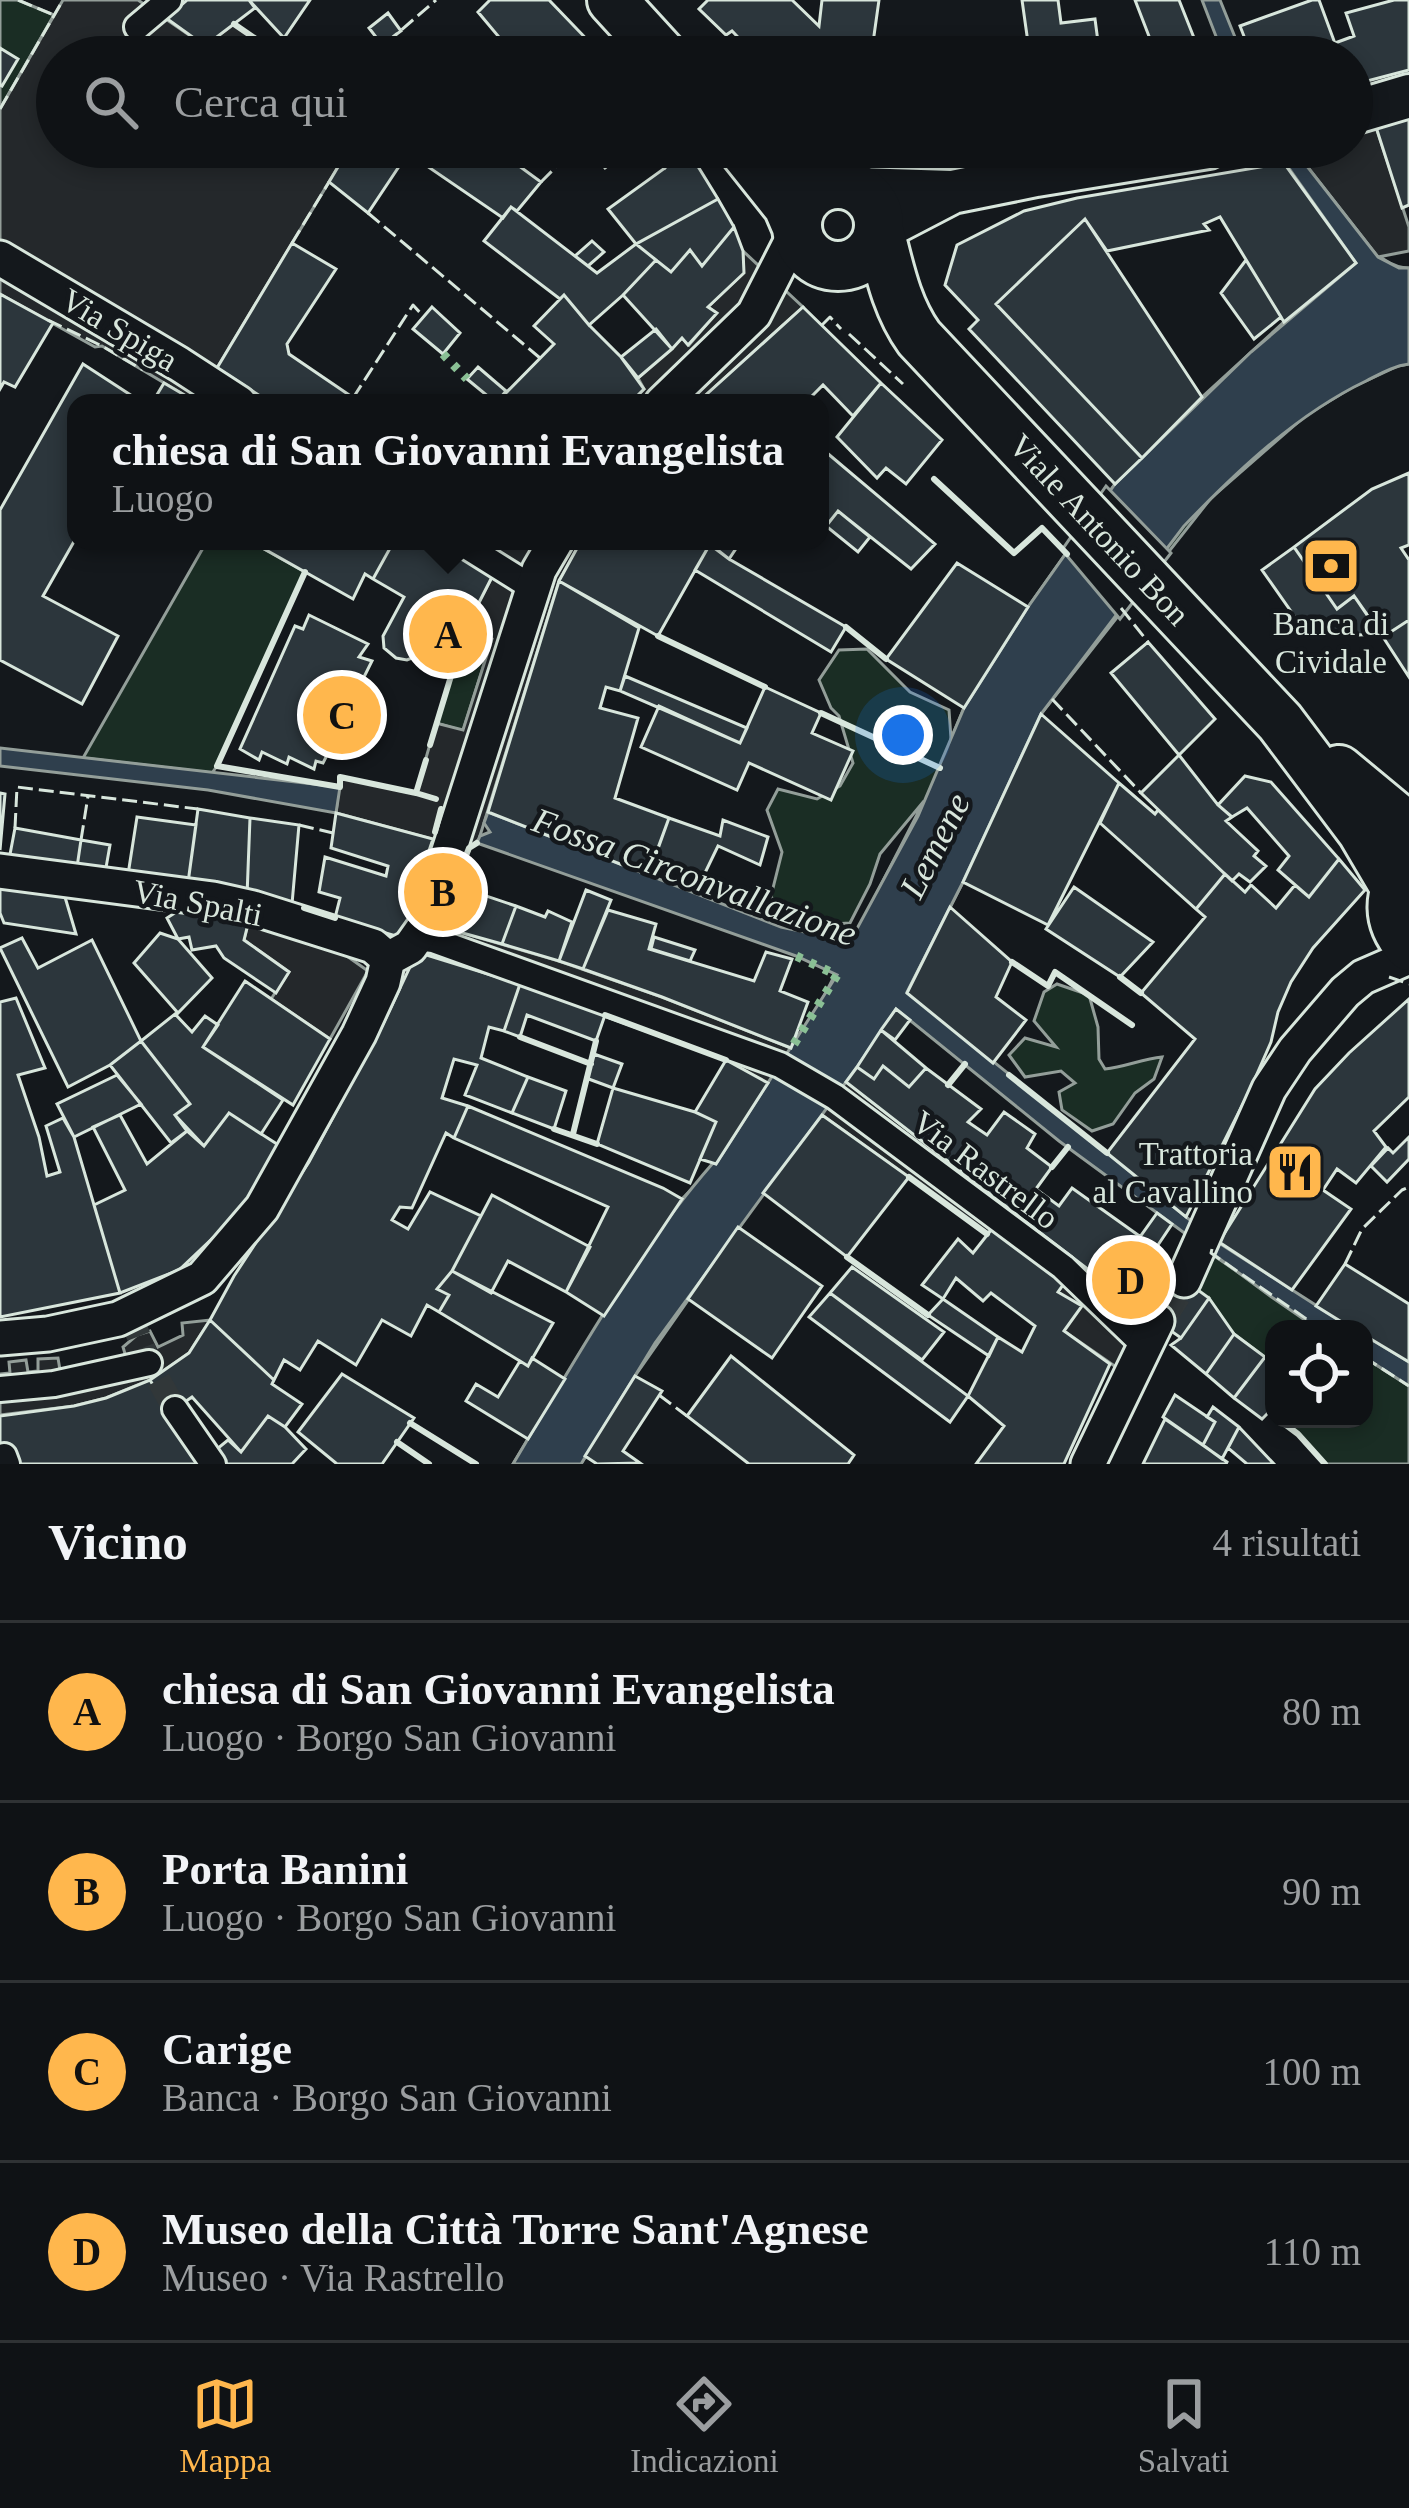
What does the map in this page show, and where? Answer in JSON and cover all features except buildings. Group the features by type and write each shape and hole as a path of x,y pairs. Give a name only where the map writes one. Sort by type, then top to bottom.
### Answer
{"main road":[{"path":"612,0 645,36"},
{"name":"Viale Antonio Bon","path":"758,168 788,206 803,239 861,298 920,338"},
{"path":"809,168 854,202 875,243 856,263 829,266 803,239 804,201 854,202"},
{"name":"Viale Antonio Bon","path":"854,202 908,322 920,338 1280,722 1402,878"},
{"name":"Viale Antonio Bon","path":"1280,722 1409,828"},
{"path":"1402,878 1392,903 1392,919 1409,946"}],"street":[{"path":"137,27 169,0"},
{"path":"1373,107 1409,96"},
{"path":"854,202 952,192 1079,168"},
{"path":"671,394 754,314 803,239"},
{"name":"Via Spiga","path":"0,258 224,394"},
{"path":"472,550 533,588"},
{"path":"440,879 539,570 551,550"},
{"name":"Via Spalti","path":"0,871 253,908 374,946 388,959"},
{"path":"0,1338 48,1334 118,1319 202,1278 262,1208 359,1034 383,982 388,959 410,947 423,931"},
{"name":"Via Rastrello","path":"423,931 433,940 780,1065 835,1097 1152,1334"},
{"path":"1184,1280 1262,1103 1295,1050 1363,977 1409,957"},
{"path":"1088,1464 1152,1334"},
{"path":"0,1389 54,1384 149,1364"},
{"path":"175,1409 213,1464"}],"green space":[{"path":"0,0 18,0 54,15 42,36 36,36 36,46 0,109"},
{"path":"1366,243 1391,264 1409,268 1409,364 1351,388 1305,416 1211,498 1041,714 906,993 635,1376 581,1464 513,1464 682,1199 716,1164 821,1002 924,801 880,854 850,923 815,925 780,916 771,896 782,852 767,810 778,789 817,799 840,786 853,763 839,716 819,680 839,650 867,649 910,692 949,710 951,739 964,708 1028,607 1115,484 1202,397 1356,263"},
{"path":"202,550 266,550 305,572 212,773 83,758"},
{"path":"465,630 492,639 463,731 436,723"},
{"path":"1057,984 1089,995 1098,1027 1099,1059 1105,1069 1162,1057 1154,1079 1135,1093 1113,1124 1092,1131 1062,1110 1059,1092 1075,1083 1061,1071 1025,1077 1009,1055 1025,1038 1056,1047 1034,1021 1044,992"},
{"path":"1213,1255 1308,1320 1265,1320 1265,1357 1234,1334 1193,1287"},
{"path":"1373,1363 1409,1386 1409,1464 1325,1464 1290,1428 1373,1428"}],"shaded area":[{"path":"63,0 138,0 190,36 42,36"},
{"path":"234,24 251,36 218,36"},
{"path":"36,47 36,168 337,168 217,368 257,394 183,394 0,294 0,109"},
{"path":"1373,125 1409,227 1409,251 1378,257 1308,168 1373,168"},
{"path":"743,251 803,307 707,394 639,394 644,389 638,378 682,338 689,345 716,313 708,307 743,273"},
{"path":"450,550 576,550 559,581 479,839 469,848 455,884 421,874 432,839 336,813 340,777 416,793 436,723 463,730 492,639 465,630 493,575"},
{"path":"250,916 292,929 368,971 330,1039 271,999 289,972 244,940"},
{"path":"435,925 662,997 791,1048 846,1082 1157,1321 1129,1376 1064,1331 1058,1292 1064,1283 994,1225 987,1234 822,1115 726,1060 430,956"},
{"path":"210,1320 189,1353 150,1380 74,1406 0,1415 0,1374 10,1373 9,1362 26,1360 28,1372 38,1371 38,1359 58,1358 60,1370 126,1357 123,1347 137,1335 150,1331 158,1347 183,1335 182,1323"}],"water":[{"path":"1202,0 1220,0 1235,36 1216,36"},
{"name":"Lemene","path":"1289,168 1308,168 1378,257 1409,268 1409,364 1341,394 1292,427 1184,526 1041,714 907,992 1216,1241 1339,1320 1305,1320 1273,1298 1059,1141 896,1009 655,1343 581,1464 513,1464 632,1270 685,1197 716,1164 837,975 796,956 477,843 490,832 484,823 488,812 781,927 853,936 918,816 964,708 1028,607 1115,484 1251,352 1356,263"},
{"path":"0,748 340,787 336,813 208,790 0,766"},
{"path":"1373,1340 1409,1362 1409,1386 1373,1363"}],"pier":[{"path":"1106,486 1171,553 1120,619 1062,550"}],"tunnel":[{"path":"427,923 440,879"},
{"path":"1157,1321 1184,1280"},
{"path":"130,1314 149,1363 175,1409"}],"hedge":[{"path":"443,354 467,379"},
{"path":"794,1044 837,975 796,956"}],"fence":[{"path":"18,0 54,15"},
{"path":"42,36 63,0"},
{"path":"394,36 436,0"},
{"path":"0,109 36,47"},
{"path":"541,182 555,168"},
{"path":"292,243 329,182"},
{"path":"368,213 540,358"},
{"path":"356,394 413,305 424,317"},
{"path":"822,325 830,317 841,329"},
{"path":"48,320 143,370"},
{"path":"849,334 903,384"},
{"path":"1121,608 1148,642"},
{"path":"1052,699 1141,793"},
{"path":"15,828 17,787 198,809"},
{"path":"81,840 88,796"},
{"path":"299,825 333,833"},
{"path":"1389,977 1409,984"},
{"path":"1345,1264 1362,1229 1409,1187"},
{"path":"1212,1249 1211,1253 1308,1320"},
{"path":"1373,1363 1409,1386"},
{"path":"659,1395 687,1416"}],"wall":[{"path":"234,24 251,36"},
{"path":"934,479 1014,553 1042,528 1067,554"},
{"path":"305,572 217,766 340,787 340,777 416,793 426,760"},
{"path":"846,627 886,659"},
{"path":"430,745 465,630"},
{"path":"658,636 765,687"},
{"path":"821,713 940,768"},
{"path":"416,793 436,799"},
{"path":"435,832 441,809"},
{"path":"455,884 469,848 477,843"},
{"path":"304,908 335,918"},
{"path":"1012,962 1048,986 1055,972 1132,1025"},
{"path":"1120,977 1141,993"},
{"path":"605,1015 726,1060"},
{"path":"520,1037 591,1064"},
{"path":"573,1134 596,1041"},
{"path":"948,1085 965,1064"},
{"path":"1009,1075 1107,1153"},
{"path":"554,1129 597,1144"},
{"path":"1052,1167 1068,1147"},
{"path":"909,1177 987,1234"},
{"path":"847,1257 928,1315"},
{"path":"410,1423 476,1464"},
{"path":"1290,1428 1325,1464"},
{"path":"397,1442 429,1464"}],"place":[{"name":"Banca di Cividale","path":"1331,566"},
{"name":"chiesa di San Giovanni Evangelista","path":"448,634"},
{"name":"Carige","path":"342,715"},
{"name":"Porta Banini","path":"443,892"},
{"name":"Trattoria al Cavallino","path":"1295,1172"},
{"name":"Museo della Città Torre Sant'Agnese","path":"1131,1280"}],"water label":[{"name":"Fossa Circonvallazione","path":"695,876"}]}
